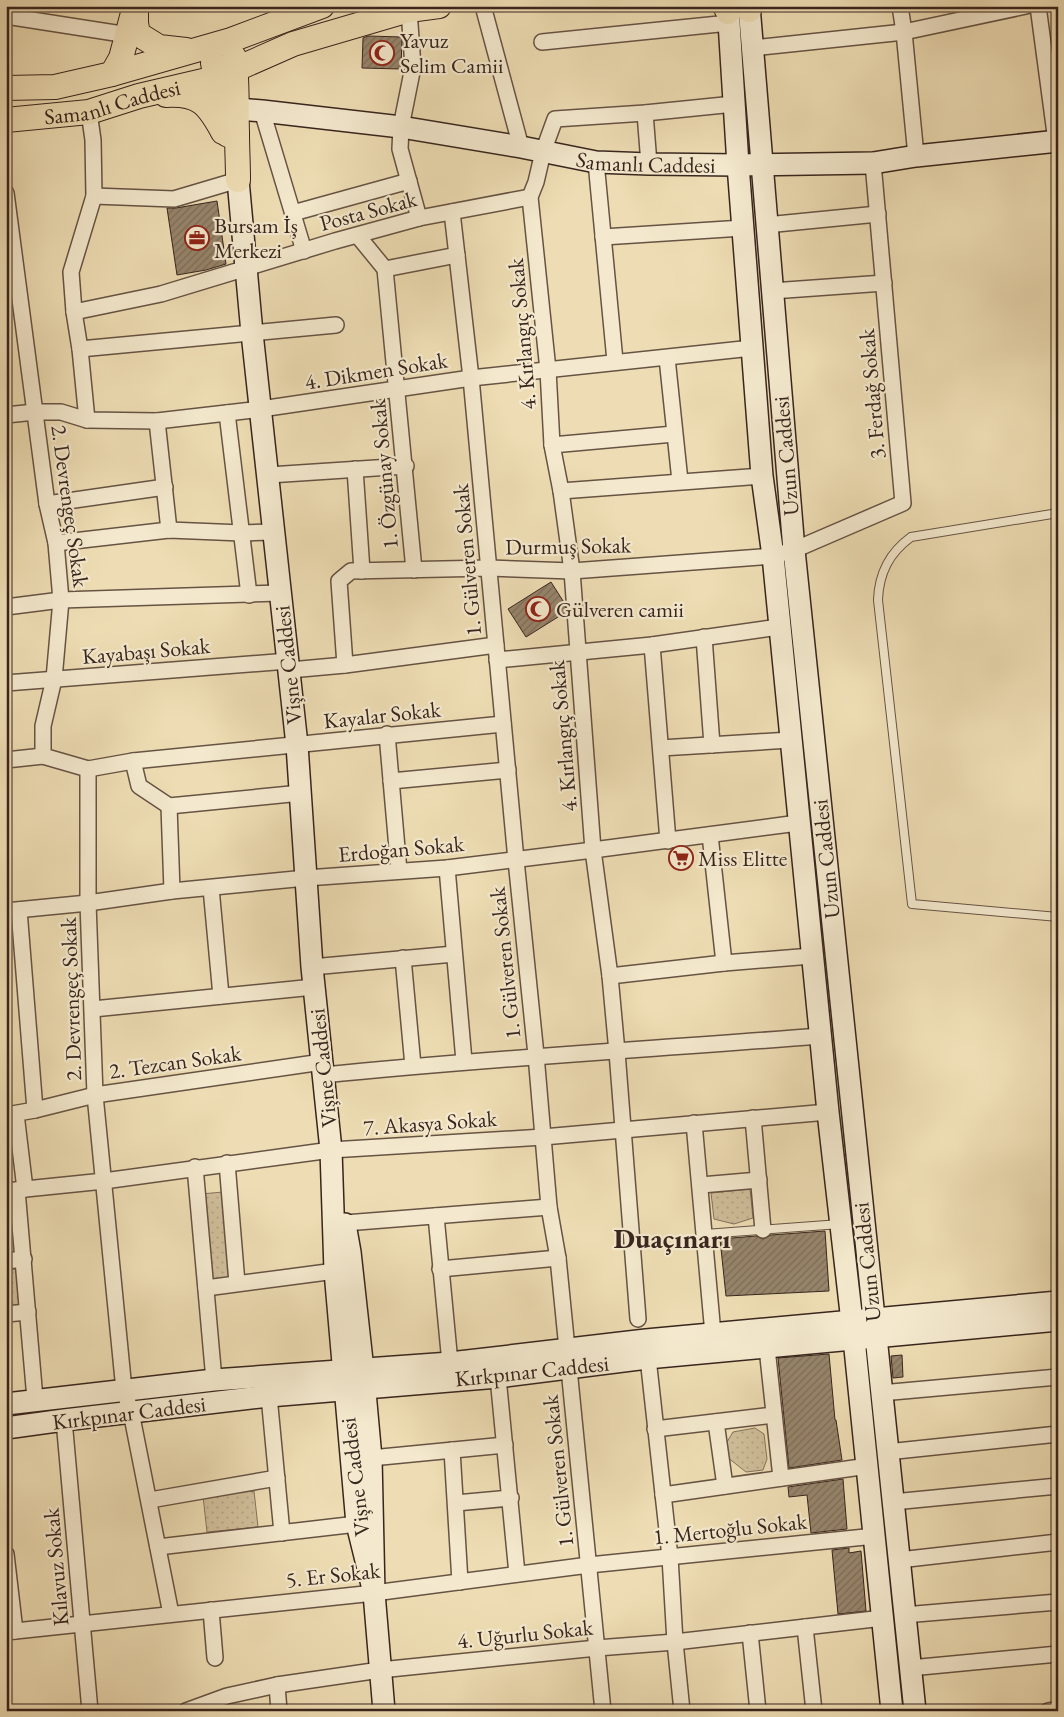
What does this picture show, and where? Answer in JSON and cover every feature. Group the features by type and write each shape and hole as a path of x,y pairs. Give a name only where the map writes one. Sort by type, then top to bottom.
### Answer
{"main road":[{"path":"112,74 133,35 135,6"},
{"path":"238,180 238,109 250,78 257,67 293,44 409,10 439,6"},
{"name":"Samanlı Caddesi","path":"6,88 55,87 112,74 210,46 320,7"},
{"name":"Uzun Caddesi","path":"737,10 752,48 794,550 915,1711"},
{"name":"Uzun Caddesi","path":"737,10 734,104 762,476 773,556 820,1036 868,1466 892,1711"},
{"path":"133,35 158,47 210,46 226,74 238,109"},
{"name":"Samanlı Caddesi","path":"6,120 89,112 139,96 226,74 293,44"},
{"path":"226,74 230,145 238,180"},
{"path":"139,96 182,94 194,97 214,116 230,145"},
{"name":"Samanlı Caddesi","path":"238,109 400,127 521,146 596,162 738,165 873,163 916,156 1057,141"},
{"name":"Vişne Caddesi","path":"238,180 252,333 297,745 313,977 332,1150 350,1252 358,1524 374,1593"},
{"name":"Vişne Caddesi","path":"332,1150 336,1271 354,1380 370,1458 374,1593 384,1711"},
{"name":"Kırkpınar Caddesi","path":"647,1349 767,1348 853,1331 1058,1302"},
{"name":"Kırkpınar Caddesi","path":"874,1328 1058,1320"},
{"name":"Kırkpınar Caddesi","path":"6,1404 214,1380 354,1380 497,1368 647,1349 713,1334 853,1331"},
{"name":"Kırkpınar Caddesi","path":"6,1428 268,1396 450,1363 497,1368"}],"street":[{"path":"483,6 521,146"},
{"path":"900,6 916,156"},
{"path":"752,48 904,32 1026,6"},
{"path":"1038,6 1057,141"},
{"path":"409,10 413,67 400,127 400,148 419,218"},
{"path":"542,42 737,10"},
{"path":"6,16 133,35"},
{"path":"649,164 645,113 734,104"},
{"path":"262,111 304,251"},
{"path":"87,420 70,272 94,196 93,140 89,112"},
{"name":"4. Kırlangıç Sokak","path":"638,1319 610,976 593,850 572,571 562,491 552,445 548,370 530,197 555,119 645,113"},
{"path":"596,162 615,362"},
{"name":"3. Ferdağ Sokak","path":"794,550 903,503 873,163"},
{"path":"94,196 174,198 238,180"},
{"path":"293,213 409,182"},
{"name":"2. Devrengeç Sokak","path":"6,193 47,504 56,543 61,600 54,679 43,726 43,756"},
{"name":"Posta Sokak","path":"74,312 161,294 419,218 530,197"},
{"name":"1. Gülveren Sokak","path":"452,212 489,568 502,724 536,1056 549,1207 558,1258 603,1711"},
{"path":"766,225 878,214"},
{"path":"603,238 743,228"},
{"path":"358,236 386,269 457,255"},
{"name":"1. Özgünay Sokak","path":"386,269 406,466 414,570"},
{"path":"772,291 884,283"},
{"path":"80,349 336,325"},
{"name":"4. Dikmen Sokak","path":"6,415 61,412 87,420 157,421 261,409 470,378 752,348"},
{"path":"667,358 680,481"},
{"path":"226,413 249,595"},
{"path":"157,421 169,530"},
{"path":"552,445 674,434"},
{"path":"269,475 406,466"},
{"path":"355,469 362,571"},
{"path":"562,491 762,476"},
{"path":"47,504 165,487"},
{"path":"56,543 169,530 242,533 273,532"},
{"name":"Durmuş Sokak","path":"346,665 339,581 351,572 489,568 572,571 773,556 794,550"},
{"path":"6,607 61,600 280,594"},
{"name":"Kayabaşı Sokak","path":"6,683 289,665 346,665 497,653 577,652 652,645 779,627"},
{"path":"704,638 712,745"},
{"path":"652,645 668,841"},
{"name":"Kayalar Sokak","path":"88,769 133,761 387,734 502,724"},
{"path":"387,734 399,871"},
{"path":"661,748 790,740"},
{"path":"6,760 43,756 88,769"},
{"path":"133,761 139,786 169,806 301,793"},
{"name":"2. Devrengeç Sokak","path":"88,769 88,903 96,1095 124,1390 131,1412 150,1500 171,1614"},
{"path":"391,781 508,770"},
{"path":"169,806 172,891"},
{"name":"Erdoğan Sokak","path":"13,911 172,891 306,878 446,868 668,841 798,822"},
{"path":"710,835 724,963"},
{"path":"446,868 464,1061"},
{"path":"212,888 221,996"},
{"path":"13,911 35,1110"},
{"path":"93,1009 221,996 403,958 454,954"},
{"path":"610,976 724,963 812,956"},
{"path":"403,958 413,1066"},
{"name":"2. Tezcan Sokak","path":"11,1114 96,1095 323,1068 413,1066 820,1036"},
{"name":"7. Akasya Sokak","path":"16,1190 104,1181 195,1167 332,1150 543,1137 828,1112"},
{"path":"11,1114 35,1400"},
{"path":"753,1118 763,1230"},
{"path":"694,1123 713,1334"},
{"path":"227,1163 237,1283"},
{"path":"195,1167 214,1380"},
{"path":"701,1185 759,1180"},
{"path":"344,1223 549,1207"},
{"path":"436,1216 450,1363"},
{"path":"440,1269 558,1258"},
{"path":"6,1261 24,1259"},
{"path":"206,1288 336,1271"},
{"path":"6,1314 28,1312"},
{"path":"767,1348 781,1478"},
{"path":"647,1349 670,1557 675,1642 682,1711"},
{"path":"497,1368 517,1574"},
{"path":"881,1393 1058,1378"},
{"path":"268,1396 282,1533"},
{"path":"655,1429 774,1415"},
{"name":"Kılavuz Sokak","path":"64,1420 90,1711"},
{"path":"716,1422 725,1486"},
{"path":"887,1452 1058,1434"},
{"path":"370,1458 505,1445"},
{"path":"452,1450 460,1582"},
{"path":"663,1495 868,1466"},
{"path":"150,1500 277,1478"},
{"path":"893,1502 1058,1486"},
{"path":"456,1503 511,1498"},
{"path":"158,1547 358,1524"},
{"name":"1. Mertoğlu Sokak","path":"589,1565 875,1536"},
{"path":"899,1560 1058,1542"},
{"path":"6,1554 11,1632"},
{"name":"5. Er Sokak","path":"11,1632 374,1593 589,1565"},
{"path":"904,1615 1058,1602"},
{"path":"211,1610 215,1658"},
{"name":"4. Uğurlu Sokak","path":"186,1711 227,1696 277,1684 380,1670 675,1642 883,1618"},
{"path":"805,1627 814,1711"},
{"path":"750,1633 758,1711"},
{"path":"910,1668 1058,1654"},
{"path":"277,1684 279,1711"},
{"path":"1048,1711 1058,1710"}],"lane":[{"path":"1058,514 911,537 896,550 885,566 881,577 878,600 912,904 1058,917"},
{"path":"705,1234 840,1224"}],"shaded area":[{"path":"750,1189 753,1218 734,1224 714,1219 711,1193"},
{"path":"223,1192 231,1280 210,1282 201,1194"},
{"path":"16,1269 19,1305 6,1307 6,1270"},
{"path":"755,1428 764,1434 767,1459 763,1470 746,1472 727,1457 727,1442 733,1432"},
{"path":"254,1491 258,1527 207,1532 203,1496"}],"building":[{"name":"Yavuz Selim Camii","path":"368,36 402,37 401,69 362,68 363,38"},
{"name":"Bursam İş Merkezi","path":"217,201 226,264 177,275 167,208"},
{"name":"Gülveren camii","path":"551,582 565,604 566,612 526,637 508,609"},
{"path":"825,1231 829,1291 726,1296 720,1239 756,1236 763,1239 771,1235"},
{"path":"829,1354 835,1420 842,1460 789,1468 778,1358"},
{"path":"902,1355 903,1377 893,1378 891,1356"},
{"path":"843,1479 847,1529 811,1533 807,1495 789,1497 788,1487"},
{"path":"849,1548 849,1553 861,1551 866,1611 838,1614 832,1550"}],"place":[{"name":"Yavuz Selim Camii","path":"382,53"},
{"name":"Bursam İş Merkezi","path":"197,238"},
{"name":"Gülveren camii","path":"538,609"},
{"name":"Miss Elitte","path":"681,858"}],"district":[{"name":"Duaçınarı","path":"672,1238"}]}
